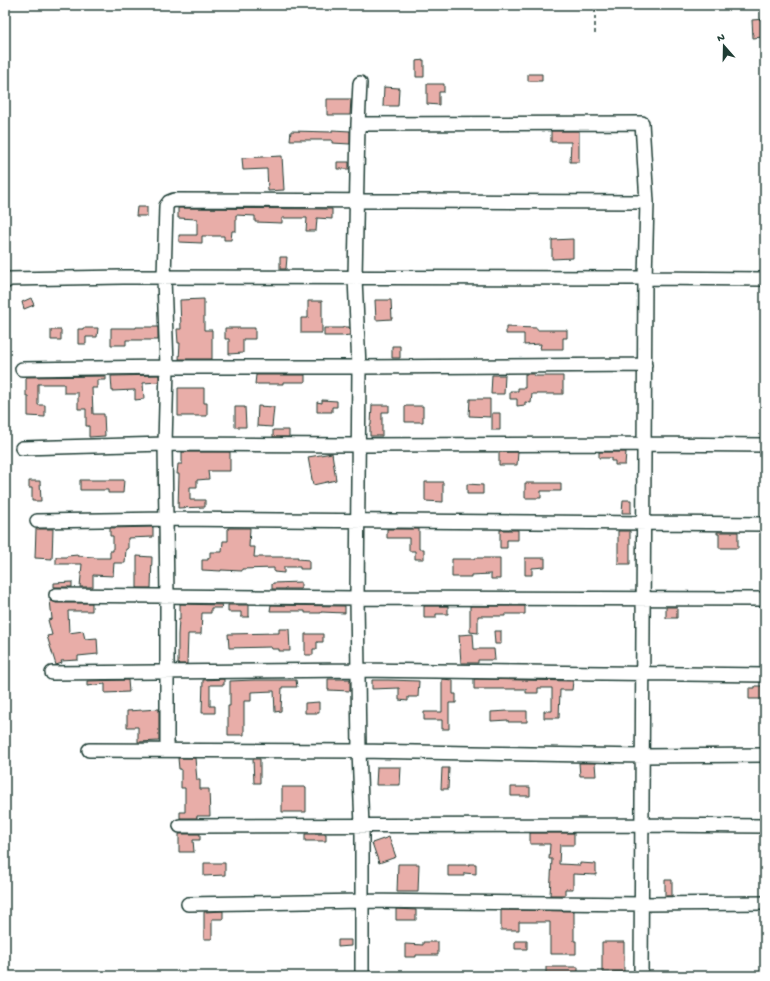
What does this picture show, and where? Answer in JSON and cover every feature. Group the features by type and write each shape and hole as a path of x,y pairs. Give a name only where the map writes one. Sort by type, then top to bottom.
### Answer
{"street":[{"path":"360,83 355,278 359,367 357,445 357,598 359,751 362,826 362,976"},
{"path":"358,124 642,123 647,202 645,278 641,976"},
{"path":"167,750 165,444 167,367 164,278 166,206 169,202 174,200 647,202"},
{"path":"5,282 9,279 122,278 765,279"},
{"path":"22,369 645,365"},
{"path":"22,448 165,444 765,445"},
{"path":"37,521 166,519 765,524"},
{"path":"56,595 167,597 765,599"},
{"path":"52,673 358,670 765,675"},
{"path":"89,750 359,751 642,756 765,755"},
{"path":"180,826 642,824 765,826"},
{"path":"188,904 362,901 642,904 765,903"}],"path":[{"path":"595,34 596,5"}],"building":[{"path":"765,19 765,31 762,31 763,37 753,38 752,20"},
{"path":"424,60 424,77 416,77 416,61"},
{"path":"528,74 542,74 542,81 528,81"},
{"path":"427,84 444,84 444,92 439,92 439,105 427,104"},
{"path":"384,87 399,88 398,106 383,106"},
{"path":"327,99 351,99 350,115 327,115"},
{"path":"332,130 350,131 350,144 332,143 332,140 290,140 291,131 332,132"},
{"path":"551,131 579,131 579,162 570,162 571,142 551,142"},
{"path":"282,156 284,190 268,191 267,169 243,170 242,158"},
{"path":"337,162 349,162 349,169 337,169"},
{"path":"137,207 147,207 147,216 136,216"},
{"path":"178,208 332,209 332,219 317,218 316,231 306,231 307,218 282,218 282,223 255,222 255,216 236,215 236,231 232,231 231,240 224,240 224,236 202,236 202,243 179,242 179,235 197,235 197,219 178,218"},
{"path":"573,239 573,258 552,259 552,240"},
{"path":"280,257 287,257 286,269 280,269"},
{"path":"31,298 34,305 24,309 22,302"},
{"path":"204,299 204,330 212,330 212,359 179,359 180,343 178,343 177,329 181,329 180,300"},
{"path":"375,300 391,300 392,319 376,320"},
{"path":"308,301 322,301 322,333 301,333 301,318 308,318"},
{"path":"158,327 158,340 126,340 126,345 111,345 111,328"},
{"path":"349,327 350,335 324,336 324,328"},
{"path":"506,327 537,328 537,330 567,330 567,338 563,338 563,349 540,349 541,344 524,345 524,334 506,334"},
{"path":"98,328 97,337 86,337 86,344 78,344 78,329"},
{"path":"225,328 255,328 255,339 243,339 243,353 229,354 229,339 225,339"},
{"path":"51,330 61,330 61,340 51,340"},
{"path":"392,346 400,346 400,358 392,358"},
{"path":"525,374 534,374 534,376 563,376 563,394 532,394 531,403 525,402 525,405 517,406 517,399 510,399 510,391 518,391 518,388 525,388"},
{"path":"159,375 159,382 143,383 144,399 135,400 135,390 112,391 111,376"},
{"path":"256,375 305,375 305,382 255,384"},
{"path":"492,375 505,375 504,394 491,394"},
{"path":"106,376 106,380 97,380 97,388 92,388 93,414 104,414 105,436 89,437 89,426 86,426 86,409 78,409 78,393 64,393 64,384 38,384 38,405 45,405 45,417 28,416 26,377"},
{"path":"178,388 204,388 204,403 207,403 207,416 178,416"},
{"path":"470,399 490,399 490,417 469,416"},
{"path":"322,400 337,401 337,407 332,407 332,412 317,412 317,402 322,403"},
{"path":"372,405 389,405 389,412 382,412 382,436 370,436"},
{"path":"258,406 274,407 272,427 257,426"},
{"path":"405,406 423,406 423,422 405,422"},
{"path":"235,407 245,407 246,427 235,427"},
{"path":"492,413 500,413 500,430 492,430"},
{"path":"273,430 289,430 289,437 273,437"},
{"path":"182,452 230,452 230,471 208,471 209,479 197,480 197,487 190,487 190,500 205,500 205,507 178,508 179,474 177,474 178,464 182,464"},
{"path":"499,452 518,452 517,465 499,465"},
{"path":"599,452 626,452 625,465 615,465 615,461 611,461 611,458 599,458"},
{"path":"332,453 336,480 313,485 308,457"},
{"path":"80,480 124,480 123,493 108,493 108,490 80,490"},
{"path":"29,481 40,481 41,501 32,501 32,488 29,488"},
{"path":"425,482 443,482 443,502 425,501"},
{"path":"525,483 561,483 561,491 541,491 541,498 525,498"},
{"path":"467,484 483,485 483,494 467,494"},
{"path":"623,500 631,500 631,513 622,513"},
{"path":"153,527 153,537 128,538 128,549 126,549 125,563 114,563 113,576 93,575 93,587 80,587 82,564 56,564 56,557 78,555 94,558 110,558 110,551 113,551 113,536 110,536 110,528"},
{"path":"228,528 250,528 249,547 255,547 254,557 298,557 298,559 309,560 309,569 300,569 300,567 284,567 284,573 274,572 274,568 242,569 242,571 202,570 202,560 208,560 208,558 210,558 210,552 222,552 223,541 228,541"},
{"path":"36,529 53,529 52,559 35,558"},
{"path":"387,529 419,529 419,549 424,549 424,559 415,559 415,551 409,551 409,538 387,538"},
{"path":"500,530 518,530 518,540 507,540 507,548 500,548"},
{"path":"618,531 630,531 630,564 618,564"},
{"path":"717,532 738,532 738,548 719,548 719,534 717,534"},
{"path":"137,556 152,557 151,588 137,588"},
{"path":"500,558 500,579 491,579 491,574 471,575 471,577 452,577 452,559"},
{"path":"525,558 545,558 545,567 532,568 532,575 525,575"},
{"path":"72,582 72,587 54,587 54,583"},
{"path":"301,582 301,589 272,589 273,583"},
{"path":"50,600 56,603 92,603 92,611 68,611 69,633 83,631 85,639 97,638 98,654 78,656 78,660 61,661 62,663 56,665 47,636 52,635 48,620 52,619"},
{"path":"180,604 222,605 221,608 211,608 211,613 202,613 201,634 188,634 187,664 178,664"},
{"path":"228,605 249,605 249,617 241,617 241,612 228,612"},
{"path":"271,605 345,606 345,613 270,611"},
{"path":"424,606 448,606 448,614 436,614 436,618 424,618"},
{"path":"470,606 525,606 525,614 478,616 478,633 470,632"},
{"path":"666,607 677,607 677,618 666,618"},
{"path":"279,629 289,629 290,651 279,651 279,649 272,649 271,647 229,648 228,634 279,633"},
{"path":"494,631 501,631 501,644 495,644"},
{"path":"305,634 323,634 323,642 317,642 317,649 313,649 313,655 305,655"},
{"path":"473,634 474,649 494,649 495,660 478,660 478,663 461,663 459,635"},
{"path":"224,679 224,685 210,685 210,706 215,706 215,713 202,713 203,680"},
{"path":"328,679 350,679 350,691 328,690"},
{"path":"442,679 453,680 453,694 456,694 456,703 449,703 449,729 442,729 442,720 424,720 424,712 442,712"},
{"path":"474,679 573,681 572,690 560,690 559,718 544,718 544,711 552,711 552,688 538,688 538,693 526,693 526,689 474,689"},
{"path":"128,680 129,692 105,693 105,684 87,686 87,681"},
{"path":"296,680 297,687 282,687 281,711 275,712 274,691 251,692 251,701 244,701 244,735 228,735 230,681"},
{"path":"372,680 419,681 418,697 408,697 408,701 399,700 399,688 372,689"},
{"path":"755,686 765,686 765,699 749,699 749,688 755,688"},
{"path":"319,702 319,713 305,713 305,703"},
{"path":"159,709 159,741 138,742 138,727 127,727 127,711"},
{"path":"527,711 527,722 508,722 508,720 491,721 491,712"},
{"path":"178,758 195,758 197,780 200,780 200,789 209,789 210,816 180,818 180,812 185,812 185,788 181,788 181,769 179,769"},
{"path":"253,759 260,759 260,783 254,783"},
{"path":"579,763 595,763 596,776 580,776"},
{"path":"377,767 401,767 400,785 376,785"},
{"path":"442,768 449,768 448,789 441,789"},
{"path":"282,787 306,787 306,812 282,812"},
{"path":"511,787 530,787 530,796 511,796"},
{"path":"530,833 574,833 574,845 560,845 559,864 596,864 596,875 573,874 573,889 565,889 565,895 550,895 552,859 549,859 550,844 530,844"},
{"path":"179,834 200,834 200,840 193,840 194,852 179,852"},
{"path":"305,834 326,834 326,841 305,841"},
{"path":"389,837 396,857 379,863 372,843"},
{"path":"204,863 225,863 225,875 204,876"},
{"path":"398,864 419,864 418,892 397,892"},
{"path":"476,864 476,874 464,873 464,876 448,876 448,865"},
{"path":"665,880 672,880 672,896 665,896"},
{"path":"396,909 416,910 416,920 396,920"},
{"path":"501,910 574,911 574,941 576,941 576,954 550,954 550,922 519,922 519,930 501,930"},
{"path":"223,911 223,919 212,919 212,939 204,939 204,912"},
{"path":"338,940 351,940 351,946 338,947"},
{"path":"515,941 527,941 527,949 515,949"},
{"path":"423,942 438,942 438,955 416,955 416,957 405,957 405,944 423,945"},
{"path":"602,942 624,942 624,972 602,972"},
{"path":"546,967 578,967 578,974 546,974"}]}
